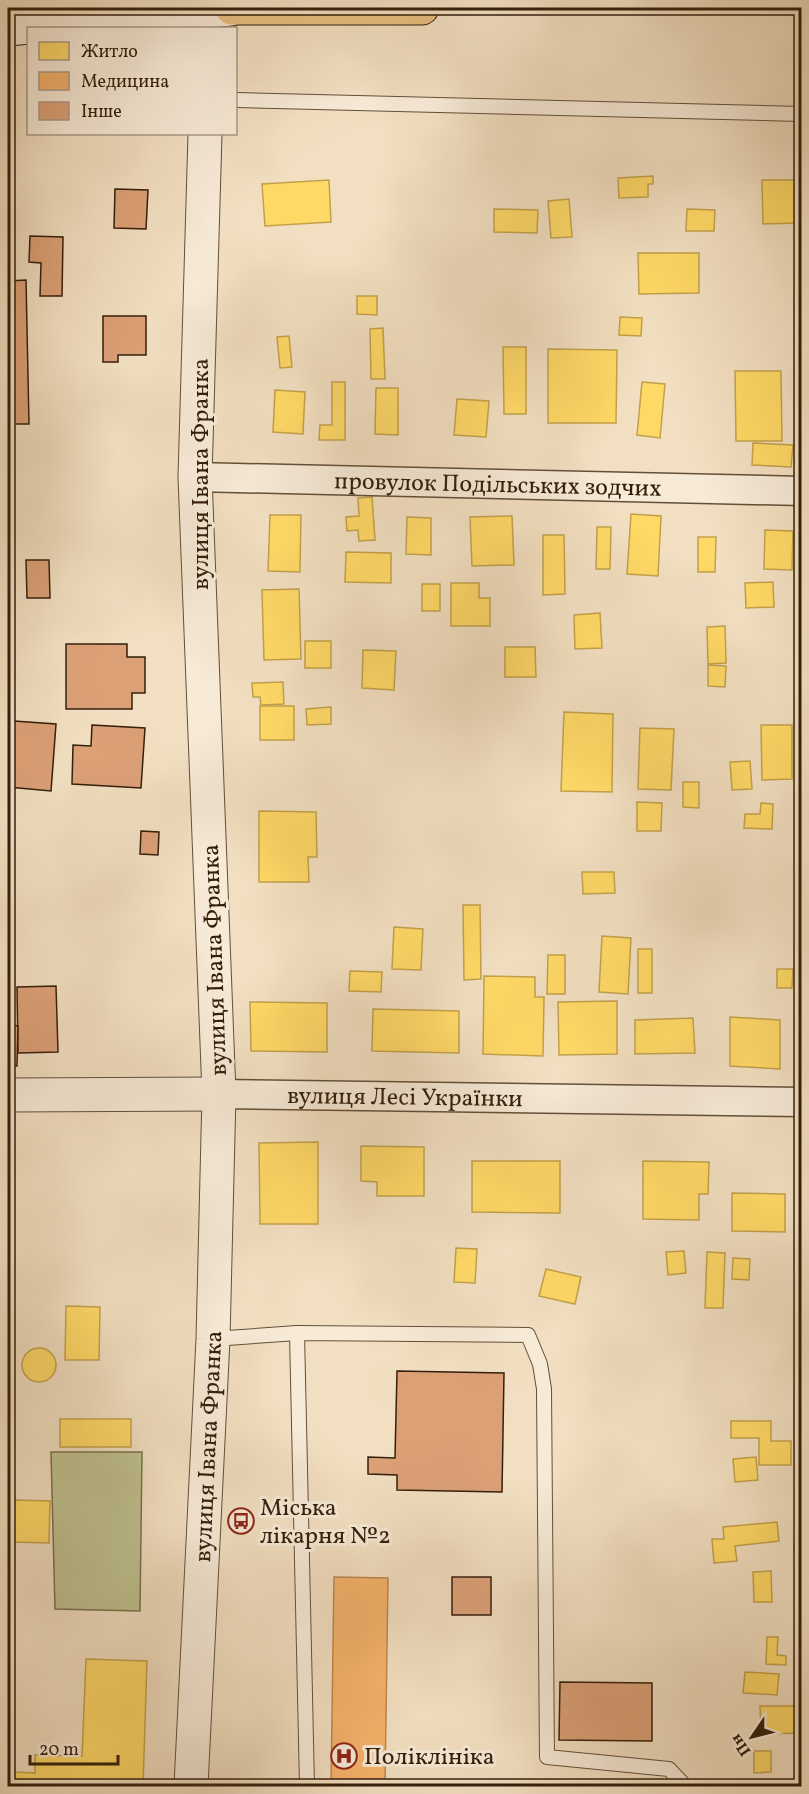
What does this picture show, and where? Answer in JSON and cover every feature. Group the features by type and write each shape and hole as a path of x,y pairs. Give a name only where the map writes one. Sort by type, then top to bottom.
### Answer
{"main road":[{"path":"228,13 422,8"}],"street":[{"path":"36,27 228,13"},
{"path":"8,29 27,28"},
{"name":"вулиця Івана Франка","path":"190,1786 213,1339 219,1094 195,477 205,135"},
{"name":"провулок Подільських зодчих","path":"195,477 801,491"},
{"name":"вулиця Лесі Українки","path":"8,1095 219,1094 801,1102"}],"lane":[{"path":"237,100 801,114"},
{"path":"213,1339 297,1333 528,1335 540,1364 544,1389 547,1757 669,1769 685,1786"},
{"path":"297,1333 307,1786"}],"green space":[{"path":"51,1452 142,1452 140,1611 55,1609"}],"building: Житло":[{"path":"653,176 653,184 648,184 648,197 619,198 618,178"},
{"path":"329,180 331,222 265,226 262,184"},
{"path":"762,180 798,180 800,223 763,224"},
{"path":"569,199 572,237 551,238 548,201"},
{"path":"494,209 538,210 537,233 494,232"},
{"path":"687,209 715,210 714,231 686,231"},
{"path":"638,253 699,253 699,293 639,294"},
{"path":"357,296 377,296 377,315 357,314"},
{"path":"620,317 642,318 641,336 619,335"},
{"path":"383,328 385,379 371,379 370,329"},
{"path":"289,336 292,367 280,368 277,337"},
{"path":"503,347 526,347 526,414 504,414"},
{"path":"548,349 617,350 616,423 548,423"},
{"path":"735,371 781,371 782,441 736,441"},
{"path":"332,382 345,382 345,440 319,440 320,425 332,425"},
{"path":"642,382 665,384 660,438 637,435"},
{"path":"376,388 398,388 398,435 375,434"},
{"path":"275,390 305,392 303,434 273,432"},
{"path":"457,399 489,401 486,437 454,435"},
{"path":"753,443 793,445 791,467 752,465"},
{"path":"372,497 375,540 359,541 358,530 347,531 346,517 359,516 358,498"},
{"path":"631,514 661,516 658,576 627,574"},
{"path":"270,515 301,515 300,572 268,571"},
{"path":"512,516 514,565 472,566 470,517"},
{"path":"407,517 431,518 431,555 406,554"},
{"path":"597,527 611,527 610,569 596,569"},
{"path":"765,530 793,531 792,570 764,569"},
{"path":"543,535 564,535 565,594 543,595"},
{"path":"698,537 716,537 715,572 698,572"},
{"path":"346,552 391,553 391,583 345,582"},
{"path":"773,582 774,607 746,608 745,583"},
{"path":"451,583 479,583 479,598 490,598 490,626 451,626"},
{"path":"422,584 440,584 440,611 422,611"},
{"path":"299,589 301,659 264,660 262,590"},
{"path":"600,613 602,648 575,649 574,615"},
{"path":"725,626 726,663 708,664 707,627"},
{"path":"305,641 331,641 331,668 305,668"},
{"path":"505,647 535,647 536,677 505,677"},
{"path":"363,650 396,651 394,690 362,688"},
{"path":"708,665 726,666 725,687 708,686"},
{"path":"283,682 284,704 261,705 260,697 253,697 252,683"},
{"path":"260,706 294,706 294,740 260,740"},
{"path":"331,707 331,724 307,725 306,709"},
{"path":"564,712 613,714 612,792 561,791"},
{"path":"761,725 792,725 792,779 762,780"},
{"path":"640,728 674,729 671,790 638,789"},
{"path":"750,761 752,789 732,790 730,762"},
{"path":"683,782 699,782 699,808 683,807"},
{"path":"637,802 662,803 661,831 637,831"},
{"path":"761,803 773,804 772,829 744,828 745,814 760,814"},
{"path":"259,811 316,812 317,857 308,857 309,882 259,882"},
{"path":"582,872 614,872 615,893 583,894"},
{"path":"463,905 480,905 481,979 464,980"},
{"path":"394,927 423,929 421,970 392,969"},
{"path":"602,936 631,938 628,994 599,992"},
{"path":"638,949 652,949 652,993 638,993"},
{"path":"548,955 565,955 565,994 547,994"},
{"path":"777,969 793,969 792,988 777,988"},
{"path":"350,971 382,972 381,992 349,991"},
{"path":"484,976 535,977 535,997 544,997 543,1056 483,1054"},
{"path":"617,1001 617,1054 559,1055 558,1002"},
{"path":"250,1002 327,1003 327,1052 251,1051"},
{"path":"373,1009 459,1011 459,1053 372,1051"},
{"path":"730,1017 780,1020 780,1069 730,1066"},
{"path":"693,1018 695,1053 635,1054 635,1020"},
{"path":"318,1142 318,1224 260,1224 259,1143"},
{"path":"361,1146 424,1147 424,1196 377,1196 377,1182 361,1181"},
{"path":"472,1161 560,1161 560,1213 472,1212"},
{"path":"643,1161 709,1162 708,1194 699,1194 699,1220 643,1219"},
{"path":"732,1193 785,1194 785,1232 732,1231"},
{"path":"456,1248 477,1249 475,1283 454,1282"},
{"path":"684,1251 686,1273 668,1275 666,1252"},
{"path":"707,1252 725,1253 723,1308 705,1308"},
{"path":"733,1258 750,1259 749,1280 732,1279"},
{"path":"546,1269 581,1277 575,1304 539,1296"},
{"path":"796,1275 802,1275 802,1321 798,1321"},
{"path":"66,1306 100,1307 99,1360 65,1360"},
{"path":"39,1348 51,1353 56,1365 51,1377 39,1382 27,1377 22,1365 27,1353"},
{"path":"60,1419 131,1419 131,1447 60,1447"},
{"path":"731,1421 771,1421 771,1441 791,1441 791,1465 759,1465 759,1438 731,1438"},
{"path":"756,1457 758,1480 735,1482 733,1459"},
{"path":"14,1500 50,1501 49,1543 13,1542"},
{"path":"777,1522 779,1541 735,1546 737,1561 714,1563 712,1539 724,1539 723,1527"},
{"path":"802,1544 802,1597 798,1597 794,1545"},
{"path":"771,1571 772,1602 754,1602 753,1572"},
{"path":"767,1637 778,1637 777,1655 786,1656 786,1665 766,1664"},
{"path":"86,1659 147,1661 143,1786 11,1786 11,1772 35,1773 35,1755 82,1756"},
{"path":"745,1672 779,1674 777,1695 743,1693"},
{"path":"760,1706 802,1706 802,1733 761,1734"},
{"path":"754,1751 771,1751 771,1772 754,1773"}],"building: Медицина":[{"path":"334,1577 388,1578 385,1786 331,1786"}],"building: Інше":[{"path":"115,189 148,190 146,229 114,228"},
{"path":"30,236 63,237 62,296 40,296 41,263 29,262"},
{"path":"26,280 29,424 8,424 8,281"},
{"path":"103,316 146,316 146,355 118,355 118,362 103,362"},
{"path":"26,560 49,560 50,598 27,598"},
{"path":"66,644 127,644 127,657 145,657 145,693 132,693 132,709 66,709"},
{"path":"14,721 56,724 51,791 8,787"},
{"path":"92,725 145,728 141,788 72,784 73,745 91,746"},
{"path":"141,831 159,832 158,855 140,854"},
{"path":"56,986 58,1052 18,1053 17,987"},
{"path":"8,1025 18,1026 17,1066 8,1066"},
{"path":"397,1371 504,1373 502,1492 397,1490 397,1475 368,1474 368,1457 395,1458"},
{"path":"452,1577 491,1577 491,1615 452,1615"},
{"path":"560,1682 652,1683 652,1741 559,1740"}],"place":[{"name":"Міська лікарня №2","path":"241,1521"},
{"name":"Поліклініка","path":"344,1756"}]}
